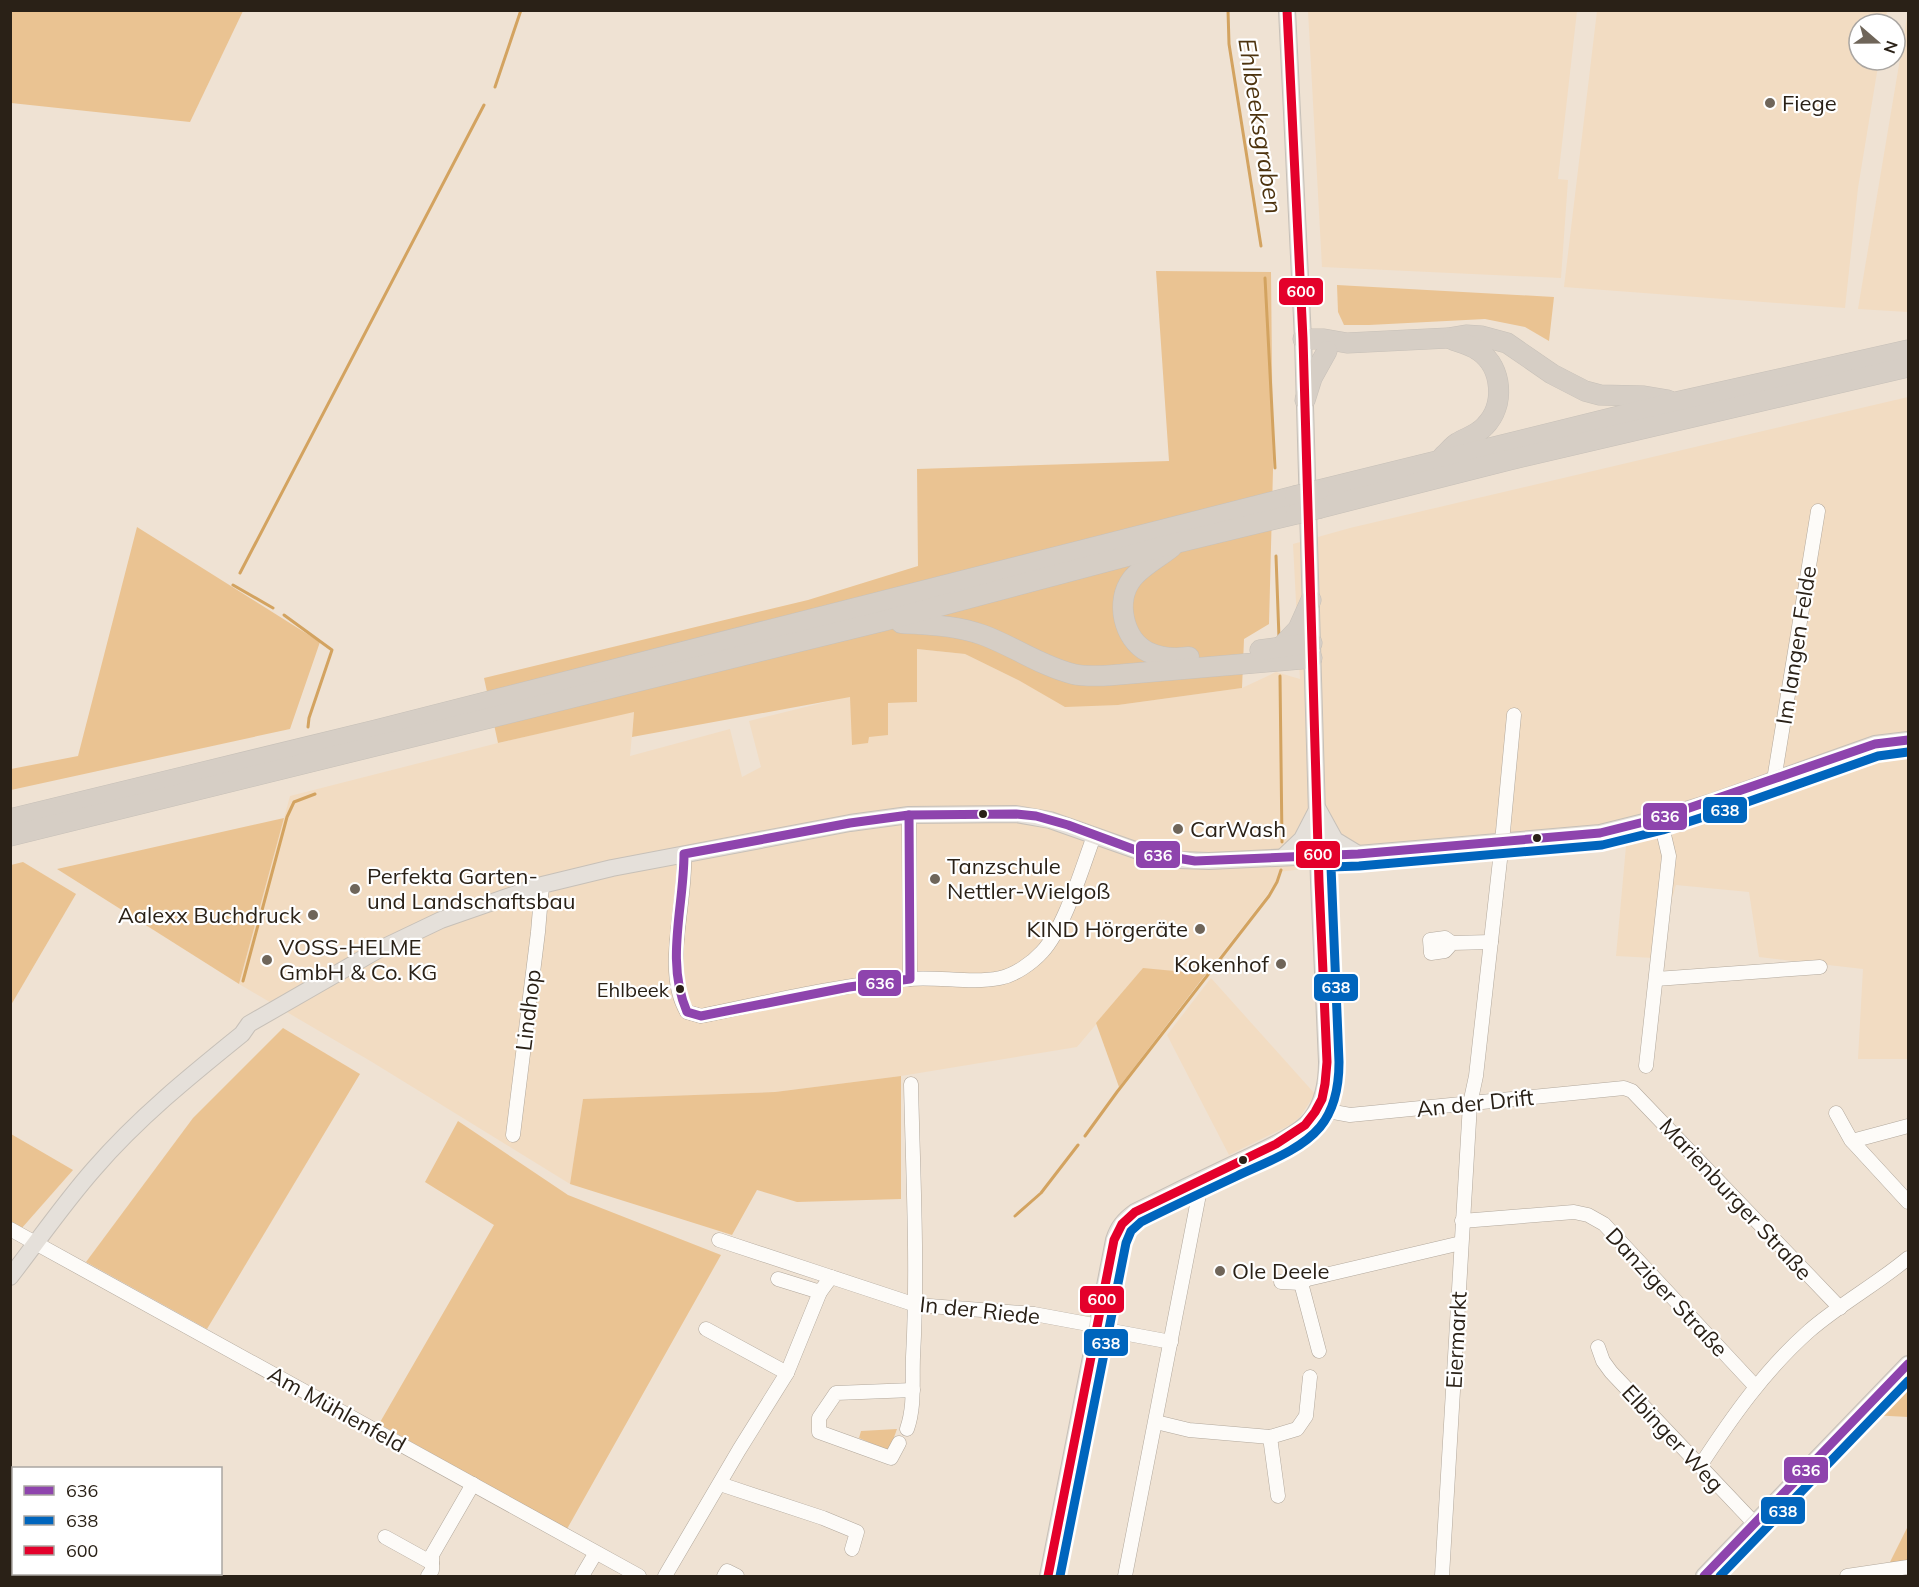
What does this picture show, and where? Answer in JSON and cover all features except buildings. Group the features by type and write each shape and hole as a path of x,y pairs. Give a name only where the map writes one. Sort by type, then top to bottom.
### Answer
{"highway":[{"path":"1303,345 1324,339 1347,344 1466,335 1481,336 1508,343 1552,374 1585,391 1615,396 1644,396 1676,402"},
{"path":"1439,460 1456,444 1484,427 1496,409 1499,397 1499,385 1495,371 1486,357 1468,345 1448,338"},
{"path":"1303,345 1327,351 1347,344"},
{"path":"1320,499 1439,460 1676,402 1908,350"},
{"path":"1305,400 1312,378 1327,351"},
{"path":"10,819 387,727 1091,547 1519,457 1908,367"},
{"path":"10,836 883,621 1176,543 1295,505"},
{"path":"1176,543 1140,570 1131,580 1126,591 1123,616 1137,644 1146,651 1168,658 1280,648 1312,651"},
{"path":"1280,648 1298,629 1311,600"},
{"path":"883,621 938,624 972,631 1002,642 1057,668 1086,675 1114,675 1312,651"}],"main road":[{"path":"1048,1576 1096,1328 1118,1228 1135,1212 1301,1129 1311,1120 1326,1087 1305,400 1287,10"},
{"path":"10,1278 94,1169 125,1135 180,1084 242,1034 253,1032 267,1022 277,1010 358,960 441,920 542,885 684,854 909,815 1016,814 1050,820 1141,852 1179,860 1209,861 1358,854 1593,834 1660,818 1875,744 1908,741"},
{"path":"1317,808 1335,840 1358,854"},
{"path":"1283,857 1302,839 1317,808"},
{"path":"1704,1576 1908,1364"}],"street":[{"name":"Im langen Felde","path":"1774,780 1818,511"},
{"path":"1502,842 1514,715"},
{"path":"909,815 910,979"},
{"path":"1646,1066 1669,856 1660,818"},
{"path":"684,854 684,878 675,949 679,991 682,1004 687,1012 701,1016 839,989 910,979 1001,978 1026,966 1042,952 1057,932 1094,836"},
{"name":"Eiermarkt","path":"1442,1576 1470,1104 1476,1076 1500,861"},
{"name":"Lindhop","path":"513,1134 542,885"},
{"path":"1452,943 1491,942"},
{"path":"1656,979 1820,967"},
{"path":"907,1430 912,1415 916,1305 911,1084"},
{"name":"An der Drift","path":"1317,1109 1350,1115 1624,1089 1632,1091"},
{"name":"Marienburger Straße","path":"1632,1091 1840,1308"},
{"path":"1836,1113 1852,1141 1908,1202"},
{"path":"1852,1141 1908,1126"},
{"path":"1125,1576 1202,1179"},
{"name":"Danziger Straße","path":"1462,1221 1574,1212 1588,1215 1604,1224 1755,1386"},
{"name":"Am Mühlenfeld","path":"10,1229 639,1576"},
{"name":"In der Riede","path":"719,1240 916,1305 1034,1314 1171,1342"},
{"path":"1281,1282 1301,1283 1308,1279 1461,1243"},
{"path":"1700,1466 1730,1419 1755,1386 1810,1331 1908,1258"},
{"path":"665,1576 787,1373 820,1292 831,1277"},
{"path":"778,1280 820,1292"},
{"path":"1301,1283 1319,1350"},
{"path":"706,1329 787,1373"},
{"name":"Elbinger Weg","path":"1598,1347 1603,1361 1611,1372 1755,1524"},
{"path":"1156,1422 1190,1430 1270,1437 1297,1429 1306,1416 1310,1377"},
{"path":"899,1443 891,1458 819,1432 819,1418 836,1393 913,1390"},
{"path":"1270,1437 1278,1496"},
{"path":"385,1537 430,1570 432,1555 473,1484"},
{"path":"720,1484 823,1518 857,1532 852,1548"},
{"path":"582,1576 596,1554"},
{"path":"1847,1576 1908,1567"},
{"path":"724,1576 727,1571 737,1576"}],"shaded area":[{"path":"11,10 243,11 190,122 11,103"},
{"path":"1308,11 1577,11 1558,179 1568,180 1561,278 1322,267"},
{"path":"1597,11 1887,11 1847,12 1847,72 1877,72 1858,188 1845,308 1564,287"},
{"path":"1908,11 1908,312 1858,309 1898,72 1907,72"},
{"path":"1156,271 1271,272 1273,470 1269,624 1244,639 1242,688 1118,705 1065,707 1020,681 965,654 917,649 917,702 888,703 888,735 869,737 868,743 852,745 850,697 632,737 634,712 498,743 484,678 808,600 918,566 917,469 1169,461"},
{"path":"1337,285 1554,297 1549,341 1525,327 1485,319 1344,325 1338,312"},
{"path":"1908,397 1908,1059 1858,1059 1863,969 1759,957 1749,892 1676,885 1654,958 1616,956 1627,835 1596,842 1278,872 1276,881 1267,895 1206,974 1143,969 1077,1047 901,1076 775,1092 583,1099 570,1184 372,1062 239,984 290,796 634,711 630,756 730,729 742,777 761,767 749,721 850,696 868,737 888,703 917,702 917,649 965,654 1020,681 1118,705 1242,688 1276,672 1300,679 1293,544 1350,528"},
{"path":"137,527 320,642 290,729 11,790 11,769 78,756"},
{"path":"284,818 239,984 57,869"},
{"path":"23,862 76,894 11,1005 11,865"},
{"path":"1143,968 1206,974 1119,1087 1096,1023"},
{"path":"1211,978 1315,1094 1300,1117 1290,1125 1229,1155 1167,1035"},
{"path":"283,1028 360,1074 207,1329 86,1262 193,1118"},
{"path":"901,1076 901,1199 797,1202 757,1190 732,1235 570,1184 583,1099 775,1092"},
{"path":"458,1121 568,1195 721,1255 567,1529 379,1424 494,1225 425,1182"},
{"path":"11,1134 73,1170 21,1229 11,1223"},
{"path":"1908,1378 1908,1417 1871,1415"},
{"path":"897,1429 889,1451 859,1438 861,1431"},
{"path":"1908,1526 1908,1563 1888,1566"}],"waterway":[{"path":"495,87 521,10"},
{"name":"Ehlbeeksgraben","path":"1228,10 1229,44 1261,246"},
{"path":"240,573 484,105"},
{"name":"Ehlbeeksgraben","path":"1265,278 1275,468"},
{"name":"Ehlbeeksgraben","path":"1276,556 1279,638"},
{"path":"233,585 273,608"},
{"path":"284,615 332,650 308,727"},
{"name":"Ehlbeeksgraben","path":"1280,676 1282,842"},
{"path":"243,981 287,817 294,802 315,794"},
{"name":"Ehlbeeksgraben","path":"1085,1136 1269,896 1281,870"},
{"name":"Ehlbeeksgraben","path":"1015,1216 1041,1193 1078,1145"}],"transit line":[{"name":"600","path":"1048,1576 1114,1240 1122,1224 1135,1212 1276,1144 1305,1125 1322,1099 1325,1084 1327,1062 1319,882 1303,339 1287,10"},
{"name":"636","path":"909,815 1016,814 1036,816 1068,825 1141,852 1195,861 1358,854 1600,833 1660,818 1875,744 1908,740"},
{"name":"638","path":"1060,1576 1126,1243 1131,1231 1141,1222 1292,1150 1320,1127 1333,1105 1339,1062 1331,867 1602,845 1663,830 1719,812 1878,756 1908,752"},
{"name":"636","path":"909,815 910,979 849,987 701,1016 687,1012 677,973 676,954 684,854 850,823 909,815"},
{"name":"636","path":"1704,1576 1908,1364"},
{"name":"638","path":"1720,1576 1908,1381"}],"place":[{"name":"Fiege","path":"1770,103"},
{"name":"CarWash","path":"1178,829"},
{"name":"Tanzschule Nettler-Wielgoß","path":"935,879"},
{"name":"Perfekta Garten- und Landschaftsbau","path":"355,889"},
{"name":"Aalexx Buchdruck","path":"313,915"},
{"name":"KIND Hörgeräte","path":"1200,929"},
{"name":"VOSS-HELME GmbH & Co. KG","path":"267,960"},
{"name":"Kokenhof","path":"1281,964"},
{"name":"Ehlbeek","path":"680,989"},
{"name":"Ole Deele","path":"1220,1271"}]}
